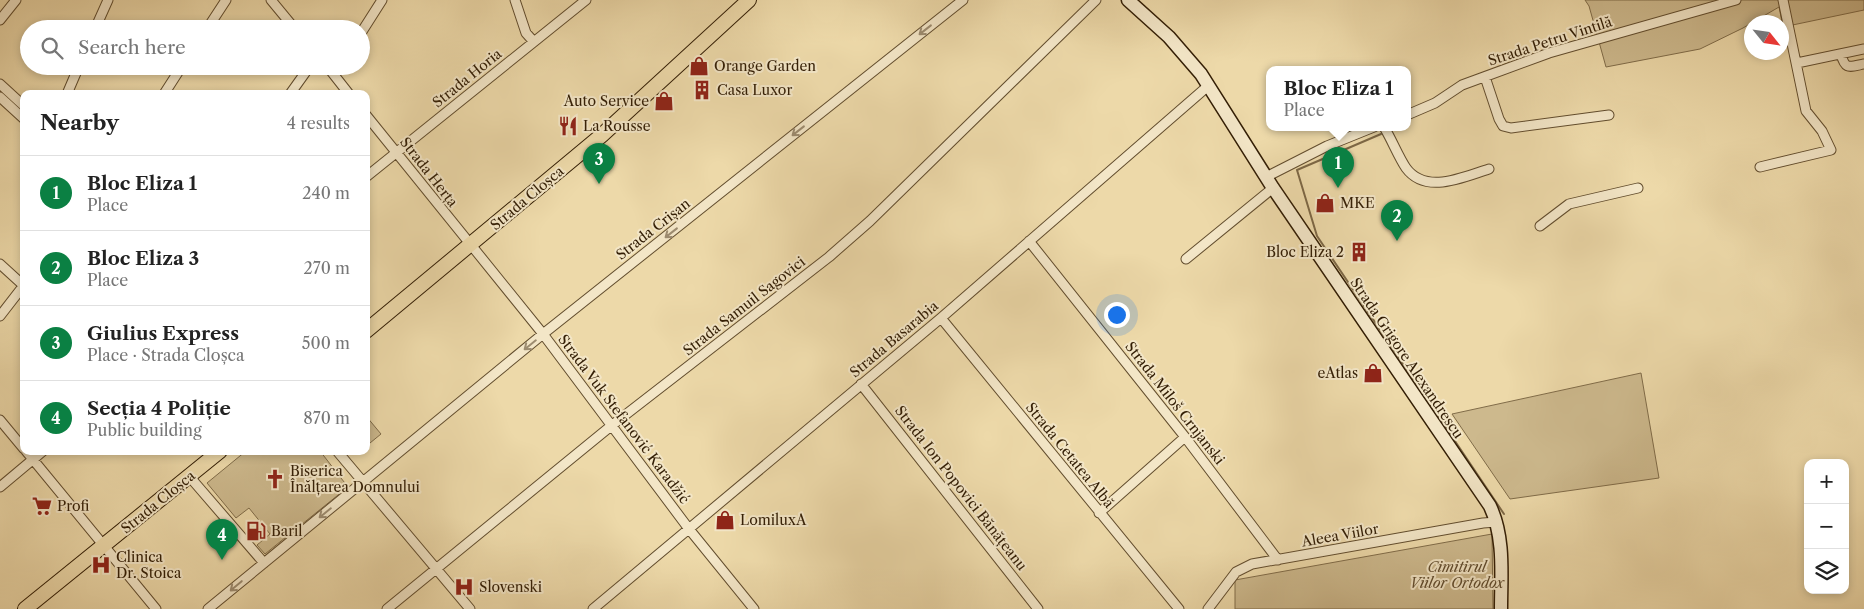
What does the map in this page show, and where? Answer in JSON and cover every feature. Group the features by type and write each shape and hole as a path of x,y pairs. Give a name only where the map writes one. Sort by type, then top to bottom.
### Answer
{"main road":[{"name":"Strada Cloșca","path":"370,328 602,136 749,0"},
{"name":"Strada Cloșca","path":"25,609 215,455"}],"street":[{"path":"0,20 16,0"},
{"path":"99,20 108,0"},
{"path":"213,20 226,0"},
{"path":"271,0 288,20"},
{"path":"369,20 382,0"},
{"path":"515,0 526,33 534,42"},
{"name":"Strada Horia","path":"370,175 586,0"},
{"name":"Strada Crișan","path":"264,563 543,334 964,0"},
{"name":"Strada Samuil Sagovici","path":"387,609 611,426 843,245 870,221 1096,0"},
{"name":"Strada Grigore Alexandrescu","path":"1128,0 1169,37 1201,74 1269,182 1490,506 1498,522 1501,609"},
{"name":"Strada Petru Vintilă","path":"1411,113 1435,103 1462,85 1549,53 1736,0"},
{"path":"1760,167 1831,150 1822,131 1806,111 1784,0"},
{"path":"1797,63 1864,49"},
{"path":"1841,54 1843,63 1846,66 1864,64"},
{"path":"69,90 75,75"},
{"path":"167,90 176,75"},
{"path":"293,90 304,75"},
{"path":"335,76 346,90"},
{"path":"1485,76 1498,119 1503,126 1511,128 1610,115"},
{"name":"Strada Basarabia","path":"594,609 941,318 1208,86"},
{"path":"1,91 20,103"},
{"path":"1,91 20,114"},
{"name":"Strada Herța","path":"370,120 470,245"},
{"path":"1186,259 1269,182 1328,146 1364,131"},
{"path":"1386,131 1406,168 1416,178 1427,183 1438,183 1489,169"},
{"path":"1540,226 1570,204 1638,188"},
{"name":"Strada Miloš Crnjanski","path":"1029,241 1185,437 1278,560"},
{"name":"Strada Vuk Stefanović Karadžić","path":"470,245 543,334 689,529 754,609"},
{"path":"0,264 20,282"},
{"path":"0,316 20,290"},
{"name":"Strada Cetatea Albă","path":"941,318 1179,609"},
{"name":"Strada Ion Popovici Bănățeanu","path":"861,384 1038,609"},
{"path":"0,420 20,444"},
{"path":"1100,512 1185,437"},
{"path":"29,455 156,609"},
{"path":"0,487 39,455"},
{"path":"340,455 470,609"},
{"path":"189,476 264,563 208,609"},
{"name":"Aleea Viilor","path":"1208,609 1236,572 1252,564 1498,522"}],"green space":[{"path":"1585,0 1864,0 1864,10 1789,26 1789,15 1781,15 1779,7 1765,15 1744,15 1744,27 1700,49 1606,67 1589,6"},
{"path":"1641,373 1659,478 1510,499 1452,414"},
{"path":"370,421 381,434 370,443"},
{"path":"241,455 323,455 348,487 265,554 257,545 270,534 249,508 236,518 207,483"},
{"name":"Cimitirul Viilor Ortodox","path":"1492,534 1493,609 1235,609 1235,580"}],"waterway":[{"path":"1381,134 1297,170 1317,236 1504,514"}],"place":[{"name":"Orange Garden","path":"699,66"},
{"name":"Casa Luxor","path":"702,90"},
{"name":"Auto Service","path":"664,101"},
{"name":"La Rousse","path":"568,126"},
{"name":"Giulius Express","path":"599,184"},
{"name":"Bloc Eliza 1","path":"1338,188"},
{"name":"MKE","path":"1325,203"},
{"name":"Bloc Eliza 3","path":"1397,241"},
{"name":"Bloc Eliza 2","path":"1359,252"},
{"name":"eAtlas","path":"1373,373"},
{"name":"Biserica Înălțarea Domnului","path":"275,479"},
{"name":"Profi","path":"42,506"},
{"name":"LomiluxA","path":"725,520"},
{"name":"Baril","path":"256,531"},
{"name":"Secția 4 Poliție","path":"222,560"},
{"name":"Clinica Dr. Stoica","path":"101,565"},
{"name":"Slovenski","path":"464,587"}]}
